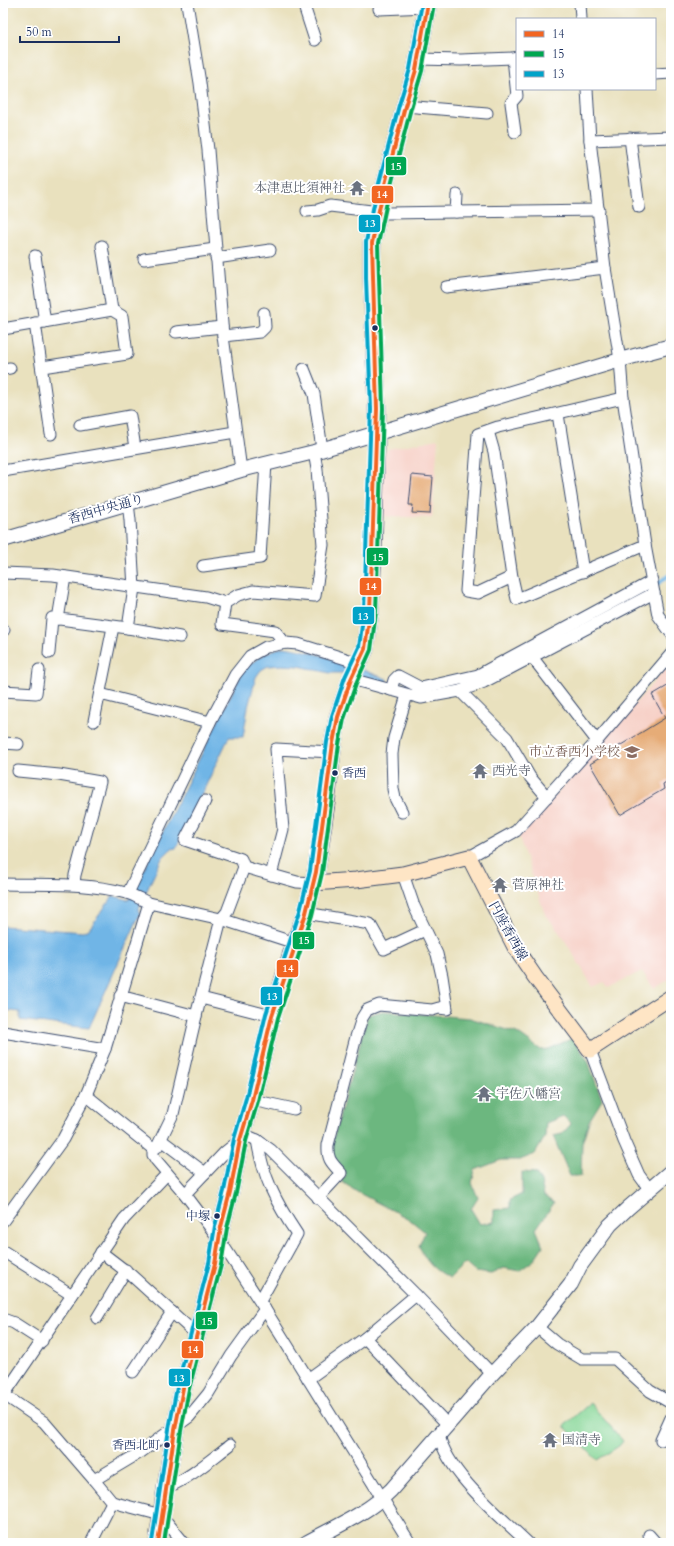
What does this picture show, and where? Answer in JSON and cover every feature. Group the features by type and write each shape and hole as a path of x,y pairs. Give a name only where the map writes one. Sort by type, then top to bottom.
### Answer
{"main road":[{"path":"158,1543 161,1515 183,1388 197,1335 230,1192 247,1138 252,1100 272,1016 306,913 313,883 338,717 350,679 365,649 370,612 377,409 372,285 372,243 382,196 419,59 428,5"},
{"path":"313,883 356,880 403,874 469,857"},
{"name":"円座香西線","path":"469,857 516,949 590,1050"},
{"path":"590,1050 671,997"}],"street":[{"path":"187,3 200,83 208,150 222,332 241,470"},
{"path":"303,3 315,40"},
{"path":"580,3 581,18"},
{"path":"379,9 428,5"},
{"path":"419,59 461,60 515,57 516,70"},
{"path":"656,74 671,73"},
{"path":"515,132 511,103 518,96 518,90"},
{"path":"587,90 590,140 605,268 620,360 623,398 645,546 658,615 671,633"},
{"path":"406,106 487,113"},
{"path":"590,140 671,137"},
{"path":"630,138 639,207"},
{"path":"456,212 457,195"},
{"path":"307,211 318,210 330,206 379,212 599,210"},
{"path":"102,246 112,310"},
{"path":"144,259 270,250"},
{"path":"35,256 42,367 51,434"},
{"path":"446,287 605,268"},
{"path":"3,329 112,310 122,316 127,354 42,367"},
{"path":"176,332 260,332 266,327 264,313"},
{"name":"香西中央通り","path":"3,540 241,470 318,450 671,346"},
{"path":"3,573 65,577 134,588 206,597 225,603 238,595 253,591 315,596 323,545 317,468 318,450 314,394 304,369"},
{"path":"512,577 478,593 466,591 478,434 623,398"},
{"path":"558,414 582,572"},
{"path":"80,425 130,416 135,448"},
{"path":"488,431 494,452 512,577 517,599 645,546"},
{"path":"3,471 235,432"},
{"path":"203,566 260,558 266,463"},
{"path":"128,503 131,527 134,588 128,628"},
{"path":"58,619 65,577"},
{"path":"350,679 392,685 407,695 421,698 460,691 484,682 529,653 652,581"},
{"path":"421,688 478,675 529,653 654,593"},
{"path":"225,603 222,624 275,631 286,642"},
{"path":"48,653 52,618 128,628 180,637"},
{"path":"94,721 113,627"},
{"path":"129,894 210,722 235,674 250,656 266,646 286,642 298,644 359,663"},
{"path":"529,653 597,741"},
{"path":"469,857 516,831 597,741 671,654"},
{"path":"3,691 36,694 39,670"},
{"path":"392,685 398,676 421,688 428,697"},
{"path":"460,691 507,738 530,777 547,797"},
{"path":"100,694 210,722"},
{"path":"402,812 395,798 393,789 392,754 394,738 407,695"},
{"path":"3,743 18,744"},
{"path":"271,875 283,828 276,749 332,752"},
{"path":"18,771 59,775 100,782 76,869 74,884"},
{"path":"205,801 185,840 241,859 244,867 227,912 221,919 200,998 173,1114 161,1140 153,1149 153,1155 219,1239 262,1305 410,1543"},
{"path":"244,867 297,882 313,883"},
{"path":"318,1198 341,1173 331,1162 328,1155 328,1145 356,1036 362,1018 367,1010 379,1005 432,1010 439,1008 447,1009 437,954 425,930 403,874"},
{"path":"3,884 74,884 96,886 129,894 146,902 221,919 295,943"},
{"path":"3,1221 7,1209 63,1139 86,1095 105,1049 146,902"},
{"path":"306,913 370,924 384,949 425,930"},
{"path":"120,996 196,1016"},
{"path":"200,998 272,1016"},
{"path":"3,1032 105,1049"},
{"path":"590,1050 627,1148 639,1175 650,1190"},
{"path":"86,1095 153,1149"},
{"path":"252,1100 294,1109"},
{"path":"247,1138 271,1150 416,1295 492,1374"},
{"path":"185,1194 225,1152 247,1138"},
{"path":"94,1480 141,1452 189,1417 208,1394 262,1305 297,1234 282,1212 270,1186 260,1156 247,1138"},
{"path":"161,1140 205,1173"},
{"path":"306,1543 352,1518 382,1498 492,1374 537,1327 571,1284 580,1266 610,1226 671,1171"},
{"path":"167,1174 124,1219 42,1341 4,1394 44,1422 112,1502 161,1515 184,1543"},
{"path":"3,1251 72,1295"},
{"path":"101,1252 126,1270 197,1335"},
{"path":"97,1318 126,1270"},
{"path":"308,1379 365,1338 416,1295"},
{"path":"133,1372 172,1312"},
{"path":"3,1319 14,1323 42,1341"},
{"path":"537,1327 557,1344 582,1359 615,1359 650,1391 671,1403"},
{"path":"365,1338 443,1430 441,1444 452,1463 480,1497 528,1543"},
{"path":"661,1440 671,1418"},
{"path":"166,1488 180,1482 196,1472 230,1445"},
{"path":"91,1543 112,1502"}],"shaded area":[{"path":"438,439 432,518 382,516 383,454 388,449"},
{"name":"市立香西小学校","path":"671,666 671,978 654,989 642,971 608,988 604,982 593,987 564,939 544,912 519,837 667,667"}],"green space":[{"path":"383,1011 470,1018 517,1033 541,1050 549,1049 573,1038 588,1061 602,1100 589,1121 582,1143 581,1176 570,1176 553,1136 562,1134 571,1124 563,1116 546,1123 545,1137 535,1154 520,1160 501,1160 475,1170 472,1183 478,1198 471,1209 480,1224 494,1222 494,1210 510,1208 510,1200 522,1194 522,1172 536,1173 541,1182 544,1196 554,1203 536,1229 543,1246 534,1260 519,1271 504,1268 491,1274 475,1272 465,1263 450,1278 444,1275 431,1265 419,1246 425,1232 409,1219 357,1192 341,1181 346,1175 333,1156 333,1140 368,1015"},
{"path":"590,1403 623,1441 619,1446 597,1460 564,1426"}],"water":[{"path":"284,647 324,656 387,679 385,686 343,673 330,673 299,666 268,666 261,670 256,677 248,707 243,737 229,737 176,848 171,849 162,858 138,910 140,914 89,1028 20,1020 20,1012 3,1010 3,926 83,932 89,929 113,896 129,900 243,671 252,662 262,656"}],"building":[{"path":"412,475 433,477 430,514 412,513 413,505 409,505"},
{"path":"671,684 671,779 663,784 664,789 620,815 590,764 665,718 652,695"}],"waterway":[{"path":"654,586 671,574"},
{"path":"442,689 465,683"}],"transit line":[{"name":"13","path":"152,1542 169,1429 177,1387 209,1263 215,1226 224,1191 234,1139 246,1098 266,1014 300,911 310,871 327,742 332,716 345,677 359,647 364,611 371,409 366,242 376,195 399,105 410,69 422,3"},
{"name":"14","path":"158,1543 175,1430 183,1388 215,1264 221,1227 230,1192 240,1140 252,1100 272,1016 306,913 316,872 333,743 338,717 351,679 365,649 370,612 377,409 372,243 382,196 405,106 416,70 428,3"},
{"name":"15","path":"164,1543 189,1389 221,1265 227,1228 236,1193 246,1141 258,1101 278,1018 312,915 322,873 339,744 344,719 357,681 371,650 376,612 383,409 378,244 388,197 422,71 434,4"}],"place":[{"name":"本津恵比須神社","path":"357,188"},
{"name":"市立香西小学校","path":"632,752"},
{"name":"西光寺","path":"480,771"},
{"name":"香西","path":"335,773"},
{"name":"菅原神社","path":"500,885"},
{"name":"宇佐八幡宮","path":"484,1094"},
{"name":"中塚","path":"217,1216"},
{"name":"国清寺","path":"550,1440"},
{"name":"香西北町","path":"167,1445"}]}
